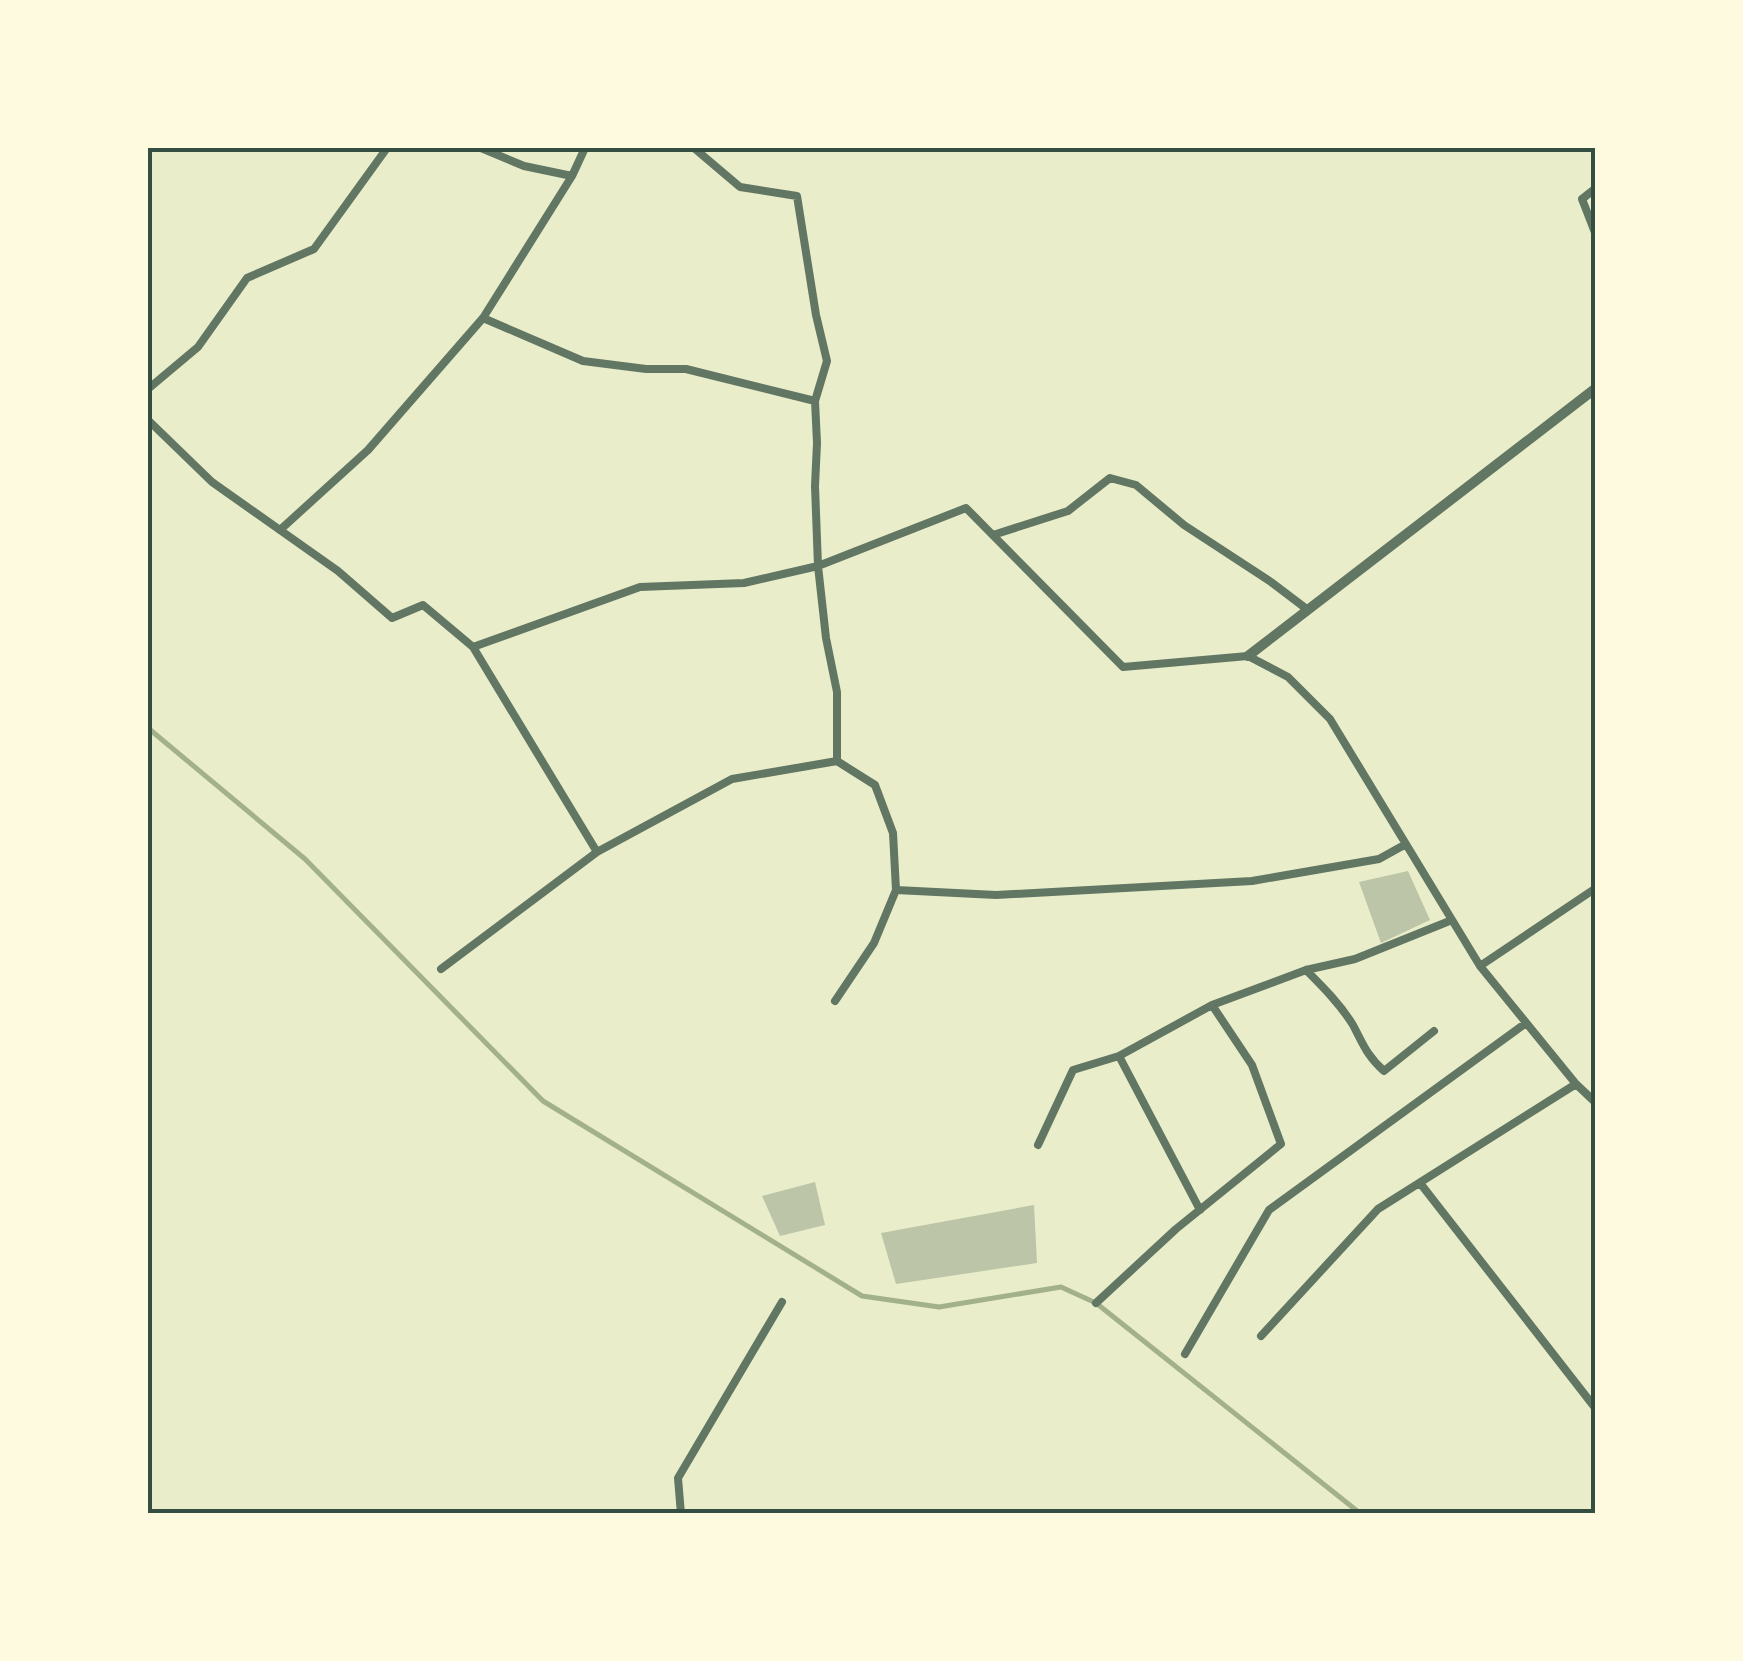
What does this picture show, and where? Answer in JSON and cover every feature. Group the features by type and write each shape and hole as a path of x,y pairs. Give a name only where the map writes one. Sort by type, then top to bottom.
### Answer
{"street":[{"path":"481,148 524,166 572,176"},
{"path":"280,530 368,450 484,318 572,176 585,148"},
{"path":"694,148 740,187 797,196 816,315 828,361 814,401 818,566 837,692 836,761"},
{"path":"148,390 198,347 247,278 314,248 384,149"},
{"path":"1596,188 1582,200 1596,235"},
{"path":"484,318 583,361 646,369 686,369 814,401"},
{"path":"1248,656 1596,388"},
{"path":"148,420 212,482 338,570 392,618 423,605 473,647 597,852"},
{"path":"993,536 1068,511 1110,478 1136,485 1184,525 1308,610"},
{"path":"473,647 640,588 744,583 818,566 966,508 1123,666 1248,656 1288,676 1330,718 1480,966 1596,1104"},
{"path":"441,968 597,852 732,780 836,761 876,784 893,833 896,890 874,943 834,1001"},
{"path":"896,890 996,895 1252,881 1379,860 1406,844"},
{"path":"1480,966 1596,888"},
{"path":"1038,1145 1074,1070 1120,1056 1212,1005 1306,970 1354,959 1452,920"},
{"path":"1306,970 1352,1023 1369,1058 1384,1071 1434,1032"},
{"path":"1096,1303 1281,1144 1252,1065 1212,1005"},
{"path":"1185,1354 1269,1210 1526,1023"},
{"path":"1120,1056 1200,1210"},
{"path":"1261,1336 1378,1209 1576,1084"},
{"path":"1420,1183 1596,1409"},
{"path":"681,1514 678,1478 782,1302"}],"building":[{"path":"1408,871 1430,920 1381,943 1359,882"},
{"path":"815,1182 825,1225 780,1236 762,1196"},
{"path":"1034,1205 1037,1263 896,1284 881,1233"}],"waterway":[{"path":"148,728 305,859 543,1101 862,1296 939,1307 1061,1287 1096,1303 1361,1514"}]}
